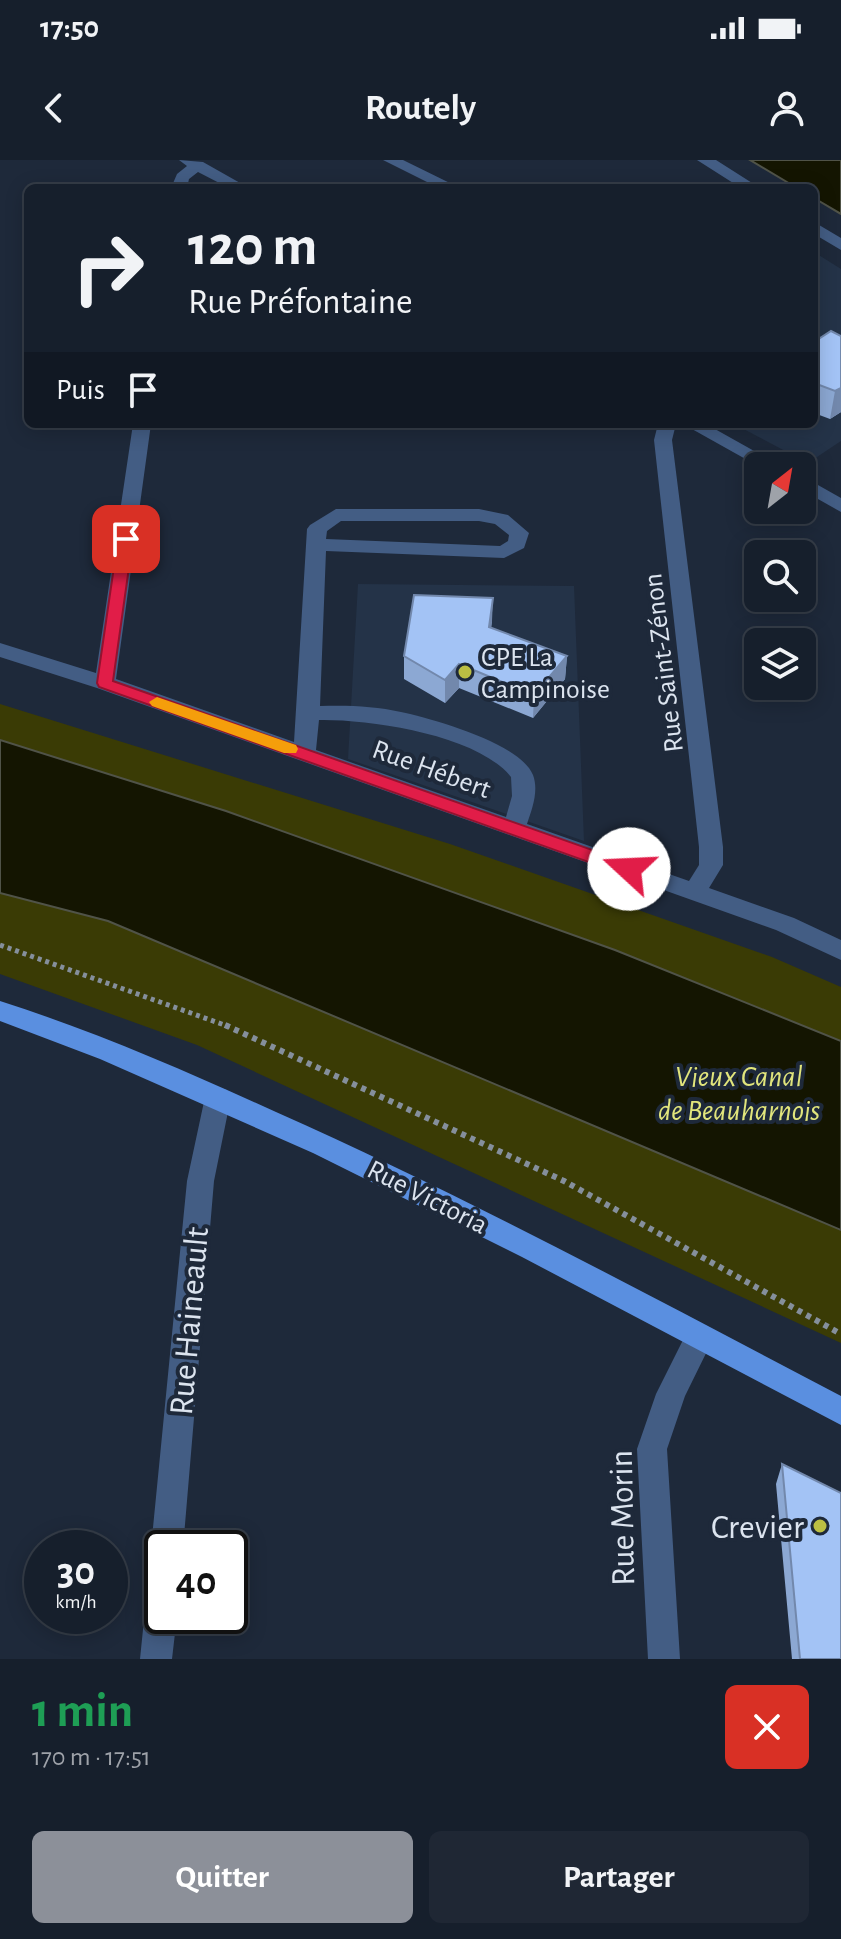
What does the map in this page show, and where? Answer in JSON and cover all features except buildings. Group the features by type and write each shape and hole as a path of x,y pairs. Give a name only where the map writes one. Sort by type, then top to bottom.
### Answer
{"main road":[{"name":"Rue Victoria","path":"0,1011 84,1040 373,1167 841,1411"}],"street":[{"path":"391,160 443,184"},
{"path":"705,160 745,184"},
{"path":"180,184 192,163 233,184"},
{"path":"818,230 841,245"},
{"path":"105,683 141,428"},
{"name":"Rue Saint-Zénon","path":"666,428 663,440 711,847 711,865 694,893"},
{"path":"700,428 745,452"},
{"path":"816,491 841,506"},
{"path":"304,754 309,713 316,545 317,529 336,515 479,515 501,519 519,533 517,544 504,552 316,545"},
{"name":"Rue Hébert","path":"0,650 105,683 785,924 841,951"},
{"path":"309,713 350,712 404,720 507,758 522,772 525,793 514,829"},
{"name":"Rue Haineault","path":"169,1530 198,1233 199,1184 205,1138 218,1097"},
{"name":"Rue Morin","path":"664,1659 652,1449 671,1394 699,1337"},
{"path":"156,1659 159,1634"}],"path":[{"path":"0,945 227,1026 564,1181 841,1334"}],"shaded area":[{"path":"818,255 841,269 841,441 816,458 816,452 787,452 742,428 818,428"},
{"name":"CPE La Campinoise","path":"358,584 574,586 584,841 348,759"},
{"path":"0,704 450,844 772,957 841,987 841,1343 197,1045 0,974"}],"water":[{"path":"750,160 841,160 841,214 818,200 818,184 790,184"},
{"name":"Vieux Canal de Beauharnois","path":"0,740 226,811 615,950 841,1041 841,1230 108,921 0,893"}],"slow traffic":[{"path":"157,702 290,749"}],"place":[{"name":"CPE La Campinoise","path":"465,672"},
{"name":"Crevier","path":"820,1526"}],"route":[{"path":"126,539 105,683 629,869"}]}
